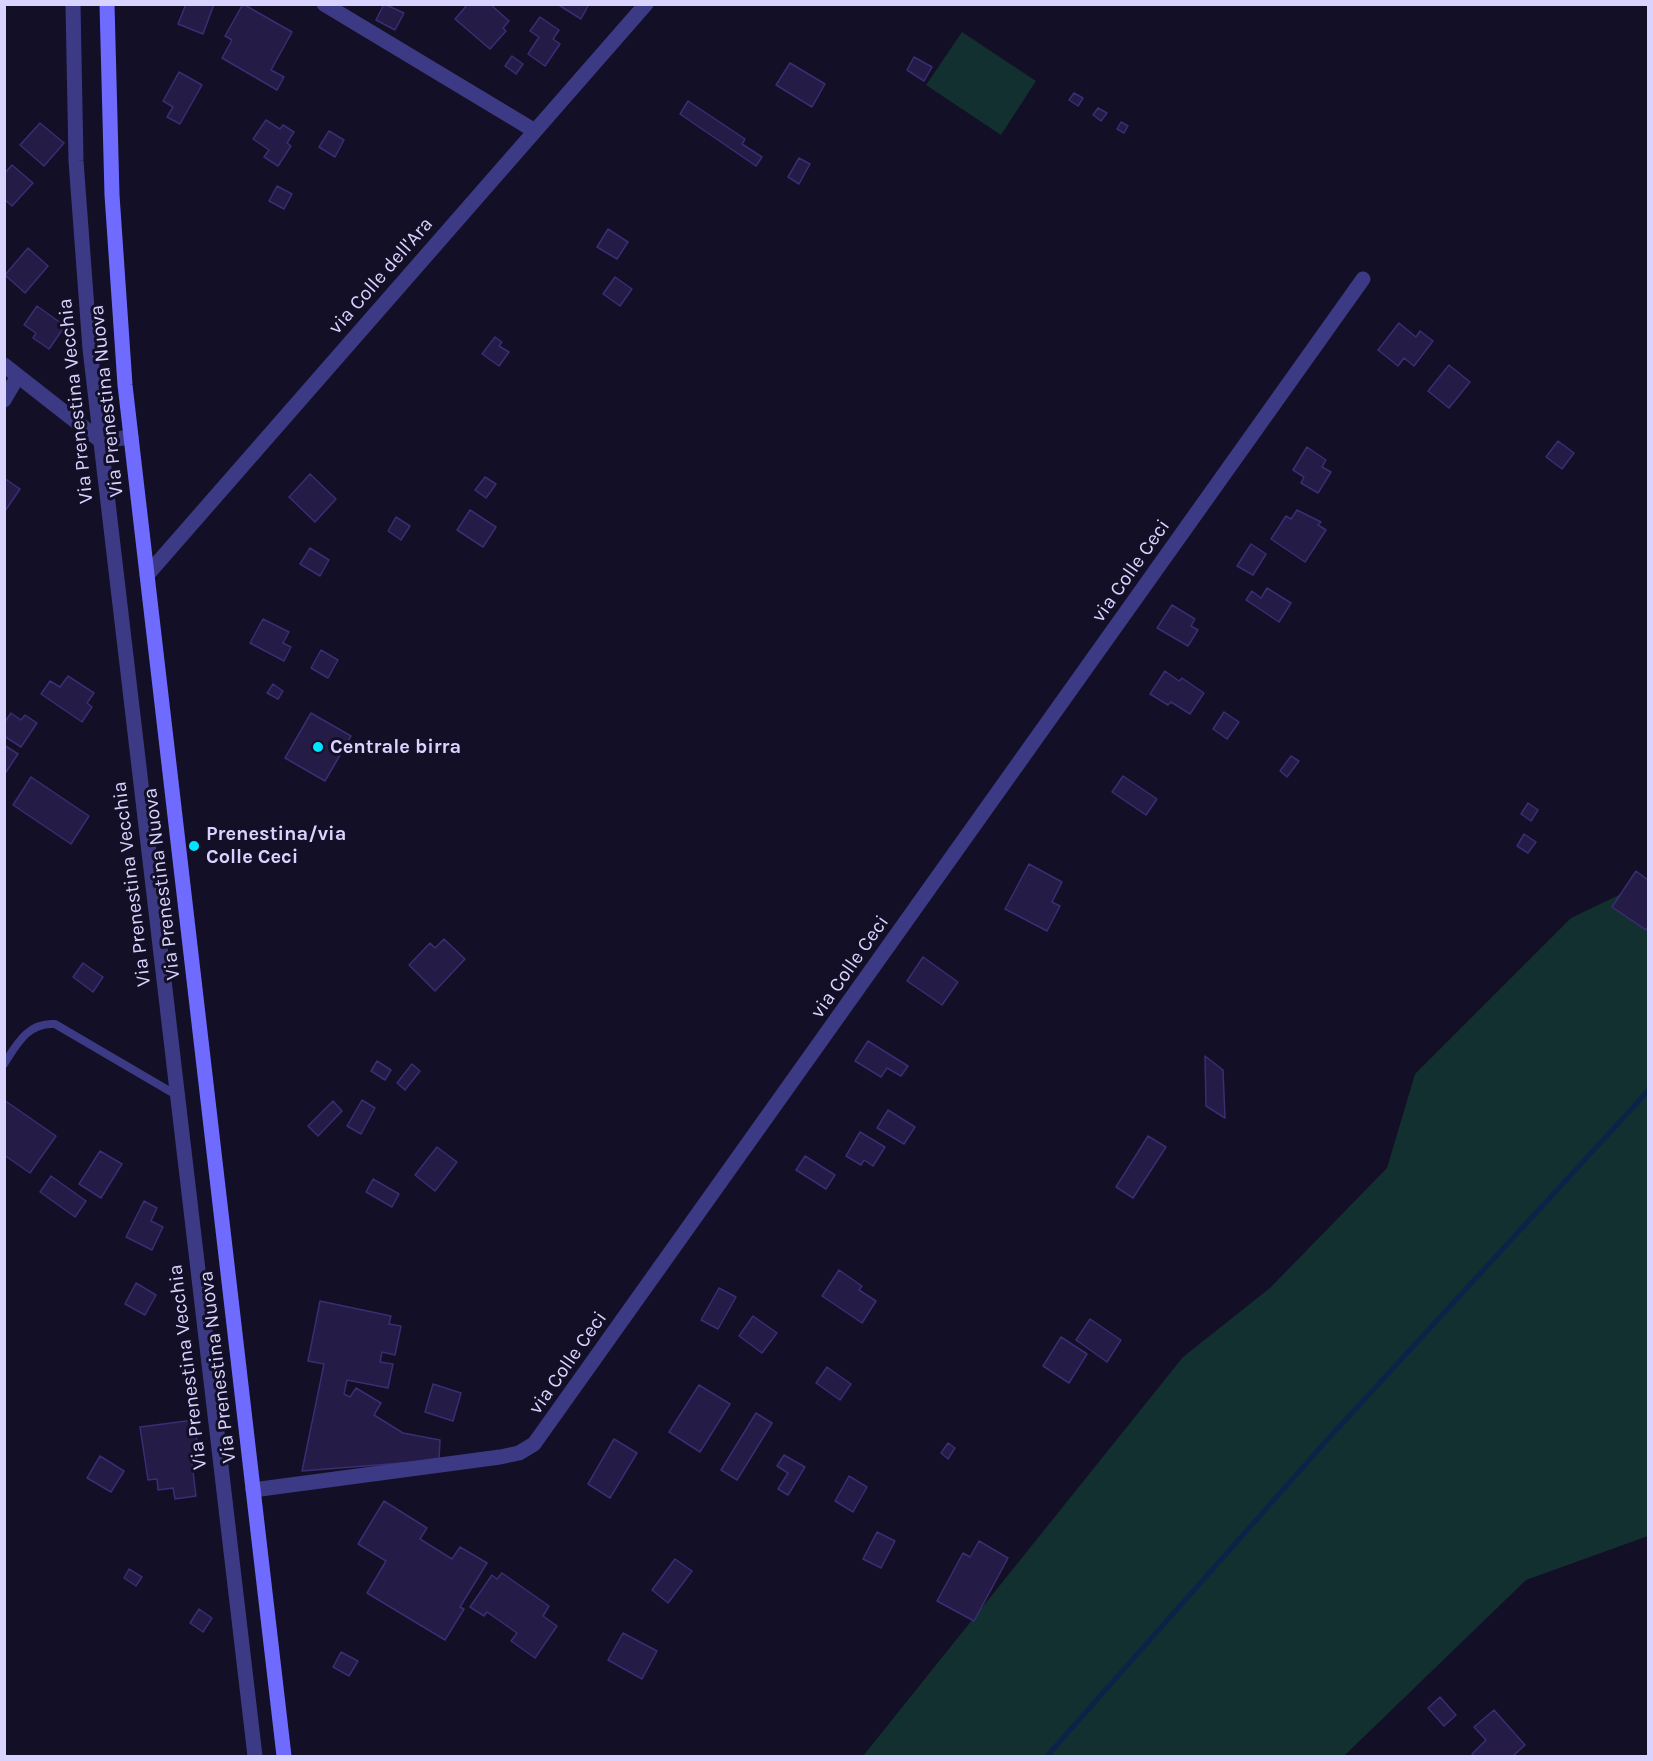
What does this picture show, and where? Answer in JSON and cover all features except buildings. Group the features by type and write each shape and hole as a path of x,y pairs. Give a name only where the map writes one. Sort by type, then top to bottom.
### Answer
{"main road":[{"name":"Via Prenestina Nuova","path":"107,4 115,242 131,437 284,1756"}],"street":[{"name":"Via Prenestina Vecchia","path":"73,4 81,254 255,1756"},
{"path":"324,4 535,131"},
{"name":"via Colle dell'Ara","path":"147,575 646,4"},
{"name":"via Colle Ceci","path":"253,1490 510,1455 528,1449 538,1440 1364,279"},
{"path":"4,365 101,441 131,437"},
{"path":"4,400 18,376"}],"lane":[{"path":"4,1064 27,1032 38,1026 55,1024 178,1096"}],"green space":[{"path":"962,32 1036,81 1001,135 926,85"},
{"path":"1648,881 1648,1536 1526,1580 1344,1756 863,1756 1183,1357 1270,1288 1387,1168 1415,1074 1571,918"}],"waterway":[{"path":"1047,1756 1327,1440 1648,1091"}],"place":[{"name":"Centrale birra","path":"318,747"},
{"name":"Prenestina/via Colle Ceci","path":"194,846"}]}
